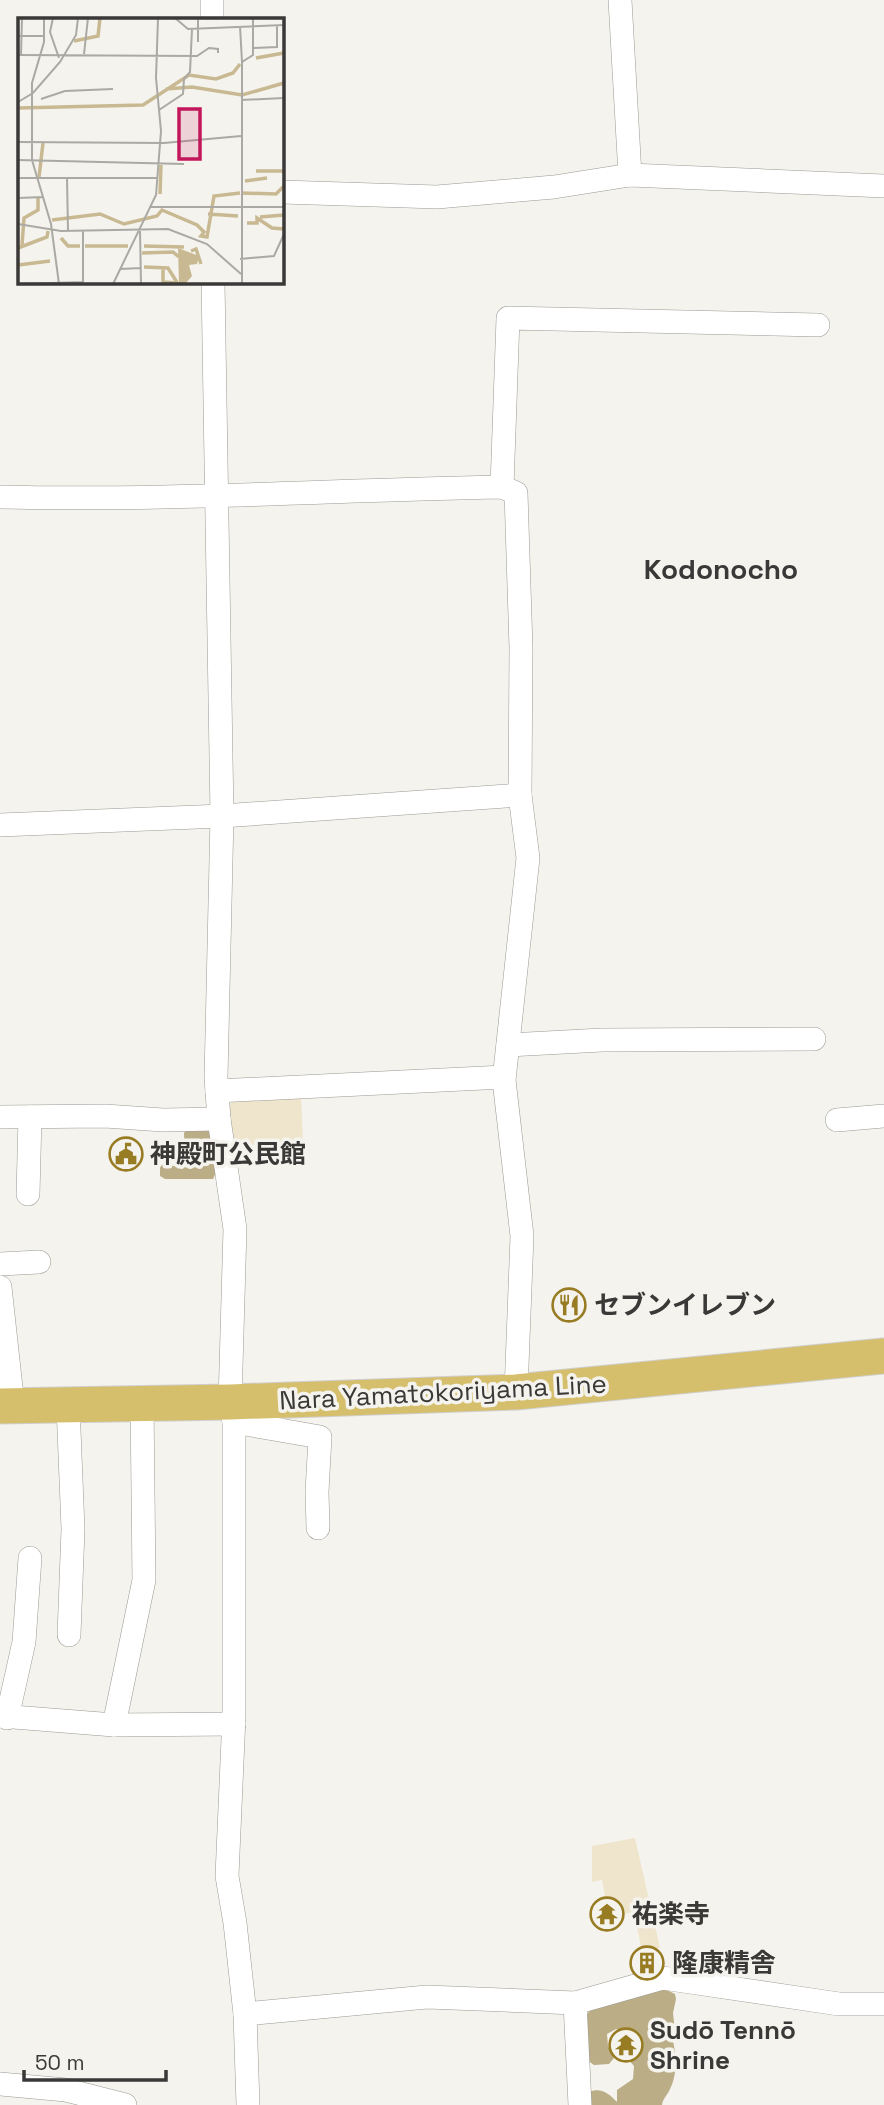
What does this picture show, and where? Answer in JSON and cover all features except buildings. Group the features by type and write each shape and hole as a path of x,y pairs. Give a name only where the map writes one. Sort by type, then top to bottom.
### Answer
{"main road":[{"name":"Nara Yamatokoriyama Line","path":"6,1406 142,1403 232,1412 516,1392 884,1356"}],"street":[{"path":"212,0 212,18"},
{"path":"620,0 630,175"},
{"path":"284,192 437,197 554,187 630,175 884,186"},
{"path":"213,284 222,816 217,1091 235,1229 232,1412 234,1724 227,1876 245,2014 248,2105"},
{"path":"502,487 508,317 818,325"},
{"path":"0,497 218,496 502,487 516,493 519,516 521,648 520,795 528,858 504,1077 522,1237 516,1392"},
{"path":"0,825 222,816 520,795"},
{"path":"508,1045 602,1040 814,1039"},
{"path":"217,1091 504,1077"},
{"path":"836,1120 884,1116"},
{"path":"0,1117 219,1119"},
{"path":"28,1194 30,1118"},
{"path":"0,1264 39,1262"},
{"path":"0,1287 6,1406"},
{"path":"114,1725 144,1580 142,1403"},
{"path":"68,1405 73,1529 69,1635"},
{"path":"232,1412 320,1437 318,1528"},
{"path":"30,1558 23,1642 3,1717 114,1725 234,1724"},
{"path":"245,2014 427,1997 575,2003 663,1978 839,2004 884,2004"},
{"path":"575,2003 580,2105"},
{"path":"0,2084 66,2090 125,2105"}],"shaded area":[{"path":"301,1094 303,1144 228,1145 228,1106 238,1096"},
{"path":"211,1122 216,1148 212,1156 218,1168 213,1179 165,1179 160,1176 160,1167 165,1162 174,1166 185,1165 184,1133 188,1128"},
{"path":"635,1838 660,1948 642,1951 634,1912 609,1916 602,1880 592,1882 592,1846"},
{"name":"Sudō Tennō Shrine","path":"665,1989 675,1994 676,1999 673,2013 675,2031 672,2036 675,2063 673,2083 662,2105 583,2105 588,2092 597,2090 608,2094 617,2102 617,2090 633,2079 634,2066 626,2057 626,2043 630,2035 616,2029 607,2034 608,2046 614,2058 609,2064 594,2065 587,2060 582,2031 589,2011 597,2003 618,1994"}],"place":[{"name":"神殿町公民館","path":"126,1154"},
{"name":"セブンイレブン","path":"569,1305"},
{"name":"祐楽寺","path":"607,1914"},
{"name":"隆康精舎","path":"647,1963"},
{"name":"Sudō Tennō Shrine","path":"626,2045"}],"district":[{"name":"Kodonocho","path":"721,569"}]}
